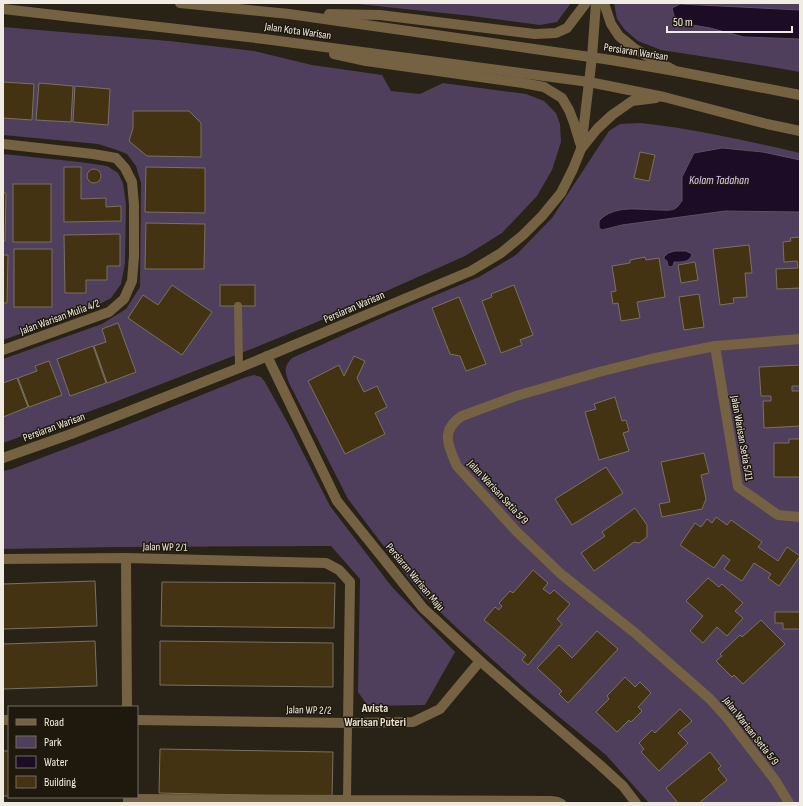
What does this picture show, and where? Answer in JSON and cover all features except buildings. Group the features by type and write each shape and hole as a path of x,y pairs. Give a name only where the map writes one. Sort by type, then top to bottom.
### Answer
{"street":[{"name":"Jalan Kota Warisan","path":"180,3 289,14 592,57"},
{"path":"289,14 380,15 542,34 556,33 567,28 586,3"},
{"name":"Persiaran Warisan","path":"3,458 71,434 239,368 471,270 500,253 533,226 561,193 581,149 592,57 596,3"},
{"path":"604,3 611,24 619,36 635,49 675,71"},
{"name":"Jalan Kota Warisan","path":"3,9 264,39 589,82 664,97 767,124 800,130"},
{"path":"264,39 366,61 523,82 544,87 562,98 566,104 574,123 581,149"},
{"name":"Persiaran Warisan","path":"592,57 800,95"},
{"path":"581,149 597,129 612,115 632,101 664,97"},
{"name":"Jalan Warisan Mulia 4/2","path":"3,144 116,158 125,168 132,182 134,204 132,281 124,298 109,312 3,350"},
{"name":"Jalan Warisan Setia 5/9","path":"789,803 744,740 710,699 635,633 561,574 517,532 457,466 447,441 450,427 462,416 516,396 599,372 628,364 715,346 800,339"},
{"name":"Jalan Warisan Setia 5/11","path":"715,346 738,487 778,515 800,517"},
{"name":"Persiaran Warisan Maju","path":"268,356 337,501 423,608 480,661 623,786 636,803"},
{"path":"126,558 128,706"},
{"name":"Jalan WP 2/1","path":"3,559 126,558 326,563 339,570 350,582 348,723"},
{"name":"Jalan WP 2/2","path":"138,720 348,723 413,722 440,709 480,661"}],"lane":[{"path":"238,306 239,368"},
{"path":"348,723 348,799"},
{"path":"128,799 551,800 562,803"}],"green space":[{"path":"348,3 571,3 557,22 540,25 472,16"},
{"path":"614,3 800,3 800,72 661,50 638,41 625,30 617,19"},
{"path":"3,27 169,41 254,51 312,65 382,75 391,91 420,94 443,83 526,94 544,101 556,113 560,124 561,142 552,170 537,196 502,233 465,256 317,322 254,348 115,402 3,443 3,359 102,324 126,309 140,287 141,183 136,166 127,154 117,150 98,144 3,135"},
{"path":"641,123 701,132 800,153 800,803 649,803 606,755 531,694 423,596 348,499 289,383 287,375 286,367 292,358 388,315 479,277 516,255 552,218 609,131 620,124"},
{"path":"3,154 107,166 118,173 123,183 126,204 125,263 121,284 111,298 90,309 3,340"},
{"path":"254,375 261,377 265,382 291,429 330,506 392,587 455,652 425,705 368,706 358,692 360,579 331,546 3,549 3,471 12,469 120,428"}],"water":[{"path":"680,4 800,10 800,39 744,37 710,28 686,24 674,16 672,8"},
{"name":"Kolam Tadahan","path":"722,148 763,152 800,160 800,212 725,211 622,225 602,230 599,228 599,221 612,212 628,209 673,210 678,207 682,201 682,177 694,153"},
{"path":"675,251 686,251 692,254 687,260 682,262 674,262 673,266 668,266 664,257 668,253"}],"district":[{"name":"Avista Warisan Puteri","path":"375,715"}]}
